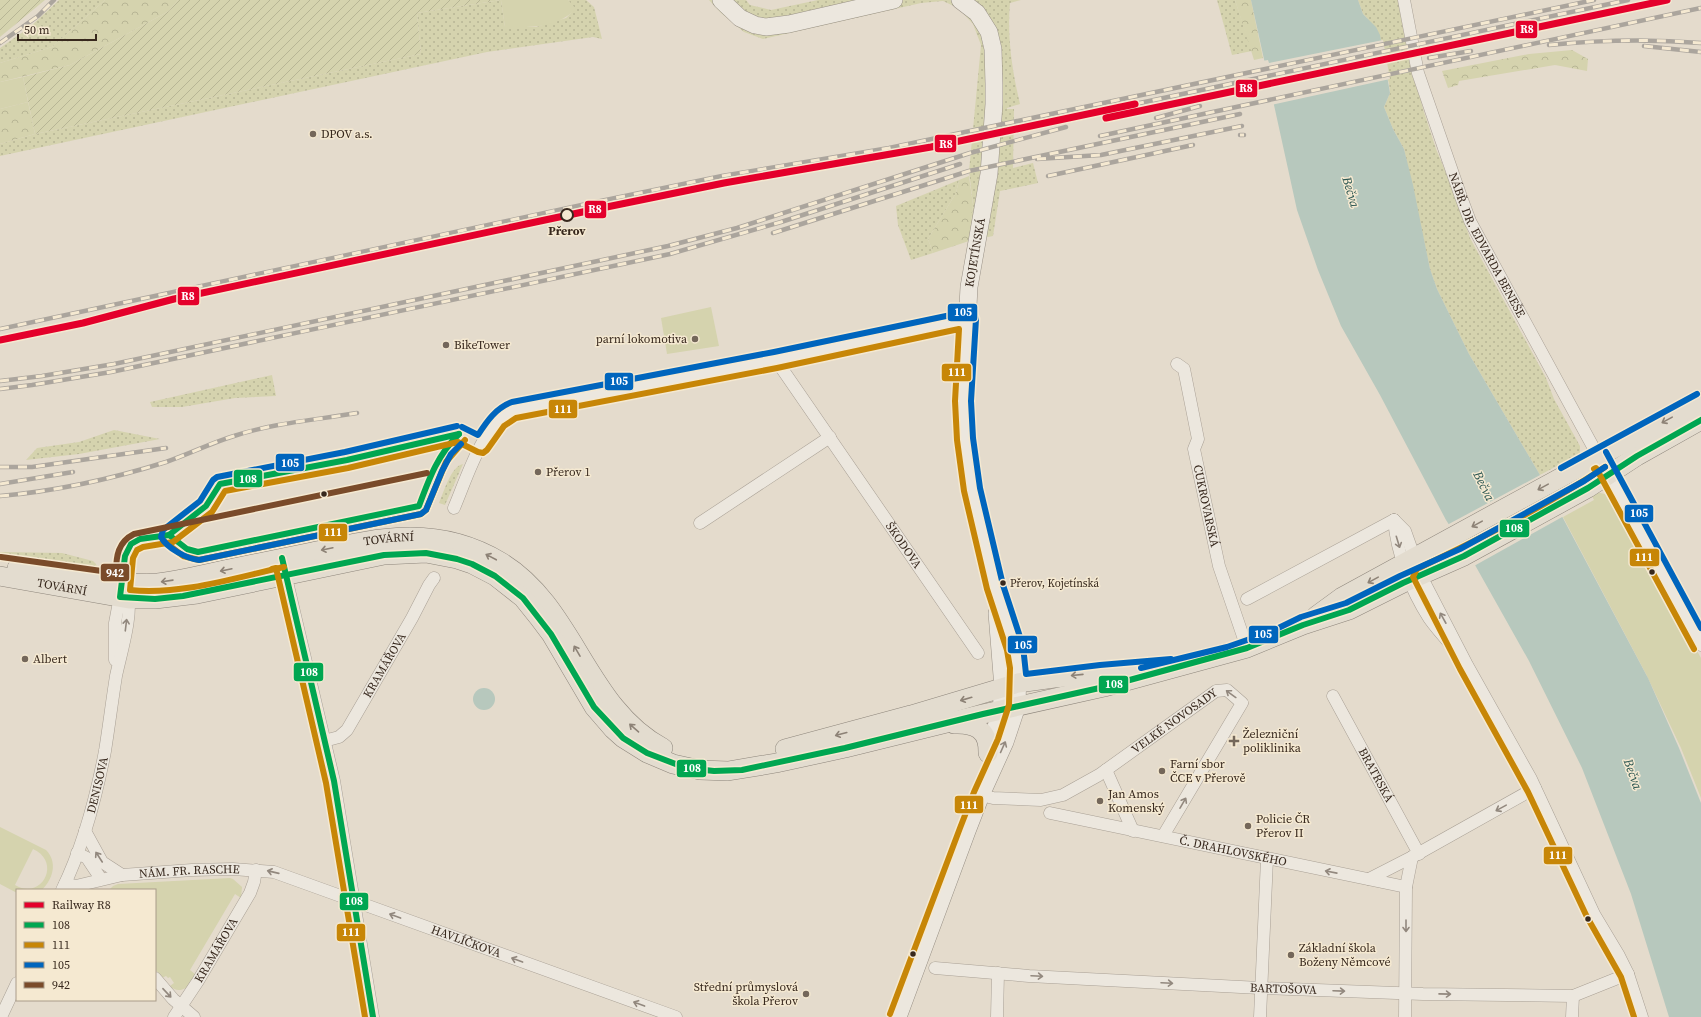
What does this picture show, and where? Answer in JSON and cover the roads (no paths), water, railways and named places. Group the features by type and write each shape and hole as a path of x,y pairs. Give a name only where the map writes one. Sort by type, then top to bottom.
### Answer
{"main road":[{"path":"721,0 740,18 755,25 766,27 789,24 861,4 894,0"},
{"name":"KOJETÍNSKÁ","path":"960,0 977,13 989,32 993,49 994,104 989,174 969,286 963,401 965,440 972,489 995,587 1010,686 1009,708"},
{"path":"1412,569 1452,537 1701,401"},
{"path":"591,688 613,729 634,746 672,764 700,770 728,771 756,767 846,748 1009,708 1104,687 1172,668 1229,655 1303,625 1342,597 1412,569 1464,556 1588,488 1636,456 1701,420"},
{"name":"TOVÁRNÍ","path":"0,576 124,593 154,599 183,596 284,567 398,553 426,553 457,559 472,564 505,583 527,603 591,688"},
{"name":"TOVÁRNÍ","path":"0,565 64,573 124,593"},
{"path":"591,688 642,735 654,744 680,755 694,758 721,760 749,757 776,751 911,715 1010,686 1101,673 1172,668"},
{"path":"981,796 988,753 1009,708"},
{"path":"898,1017 981,796 1005,742 1009,708"},
{"path":"943,725 965,724 974,727 982,732 986,739 988,753"}],"street":[{"name":"NÁBŘ. DR. EDVARDA BENEŠE","path":"1404,0 1418,74 1470,221 1701,645"},
{"path":"454,508 481,445 491,429 507,412 776,360 968,319"},
{"name":"ŠKODOVA","path":"776,360 830,436 978,653"},
{"name":"CUKROVARSKÁ","path":"1177,364 1184,370 1198,439 1194,449 1219,566 1248,648"},
{"path":"700,523 830,436"},
{"path":"1247,599 1394,520 1405,531 1412,569 1430,619 1467,666 1535,788 1594,914 1628,974 1642,1017"},
{"path":"284,567 334,781 373,1017"},
{"name":"KRAMÁŘOVA","path":"324,741 339,737 347,730 434,578"},
{"name":"DENISOVA","path":"64,887 85,831 104,756 116,677 114,636 124,593"},
{"name":"VELKÉ NOVOSADY","path":"1102,773 1216,691 1227,690 1242,703 1163,836"},
{"name":"BRATRSKÁ","path":"1333,696 1415,856"},
{"path":"981,796 1041,800 1063,795 1102,773 1133,831"},
{"path":"1369,879 1415,856 1535,788"},
{"name":"Č. DRAHLOVSKÉHO","path":"1050,813 1406,887"},
{"name":"NÁM. FR. RASCHE","path":"85,831 102,862 122,875"},
{"path":"77,853 87,858 95,884"},
{"path":"1405,1017 1406,887 1415,856"},
{"path":"1260,1017 1260,988 1267,859"},
{"name":"NÁM. FR. RASCHE","path":"64,887 95,884 122,875 200,870 256,870"},
{"name":"KRAMÁŘOVA","path":"174,1017 198,981 250,893 256,870"},
{"name":"HAVLÍČKOVA","path":"256,870 274,872 676,1017"},
{"name":"BARTOŠOVA","path":"935,968 1260,988 1406,994 1573,996 1628,974"},
{"path":"997,1017 998,973"},
{"path":"156,979 181,1007 194,1017"},
{"path":"1,1017 16,985"},
{"path":"1572,1017 1573,996"}],"water":[{"name":"Bečva","path":"1251,0 1358,0 1363,14 1376,27 1380,35 1390,93 1384,107 1393,129 1404,149 1430,269 1437,289 1469,354 1540,475 1648,678 1679,748 1701,803 1701,1017 1669,1017 1631,894 1582,768 1529,661 1475,565 1446,520 1380,395 1341,326 1318,270 1297,210"},
{"path":"480,688 488,688 495,695 495,703 488,710 480,710 473,703 473,695"}],"railway":[{"path":"0,43 38,16 54,0"},
{"path":"0,329 591,203 722,176 889,148 1594,0"},
{"path":"1135,104 1628,0"},
{"path":"1100,136 1701,8"},
{"path":"1549,45 1625,41 1701,43"},
{"path":"1644,46 1701,52"},
{"path":"1429,58 1471,51"},
{"path":"1156,118 1200,106"},
{"path":"773,233 969,171 1240,114"},
{"path":"1037,159 1101,155 1242,126"},
{"path":"0,381 42,376 114,364 668,246 737,228 970,153 1066,127"},
{"path":"1048,176 1193,145"},
{"path":"0,389 111,372 670,254 781,222 960,164"},
{"path":"0,496 63,488 105,479 166,462 234,436 264,428 357,413"},
{"path":"0,467 32,467 166,448"},
{"path":"0,484 73,472"}],"rail line":[{"name":"R8","path":"1106,118 1667,0"},
{"name":"R8","path":"0,340 83,323 174,299 592,210 724,183 931,147 1135,104"}],"place":[{"name":"DPOV a.s.","path":"313,134"},
{"name":"Přerov","path":"567,215"},
{"name":"parní lokomotiva","path":"695,339"},
{"name":"BikeTower","path":"446,345"},
{"name":"Přerov 1","path":"538,472"},
{"name":"Přerov, Kojetínská","path":"1003,583"},
{"name":"Albert","path":"25,659"},
{"name":"Železniční poliklinika","path":"1234,741"},
{"name":"Farní sbor ČCE v Přerově","path":"1162,771"},
{"name":"Jan Amos Komenský","path":"1100,801"},
{"name":"Policie ČR Přerov II","path":"1248,826"},
{"name":"Základní škola Boženy Němcové","path":"1291,955"},
{"name":"Střední průmyslová škola Přerov","path":"806,994"}]}
